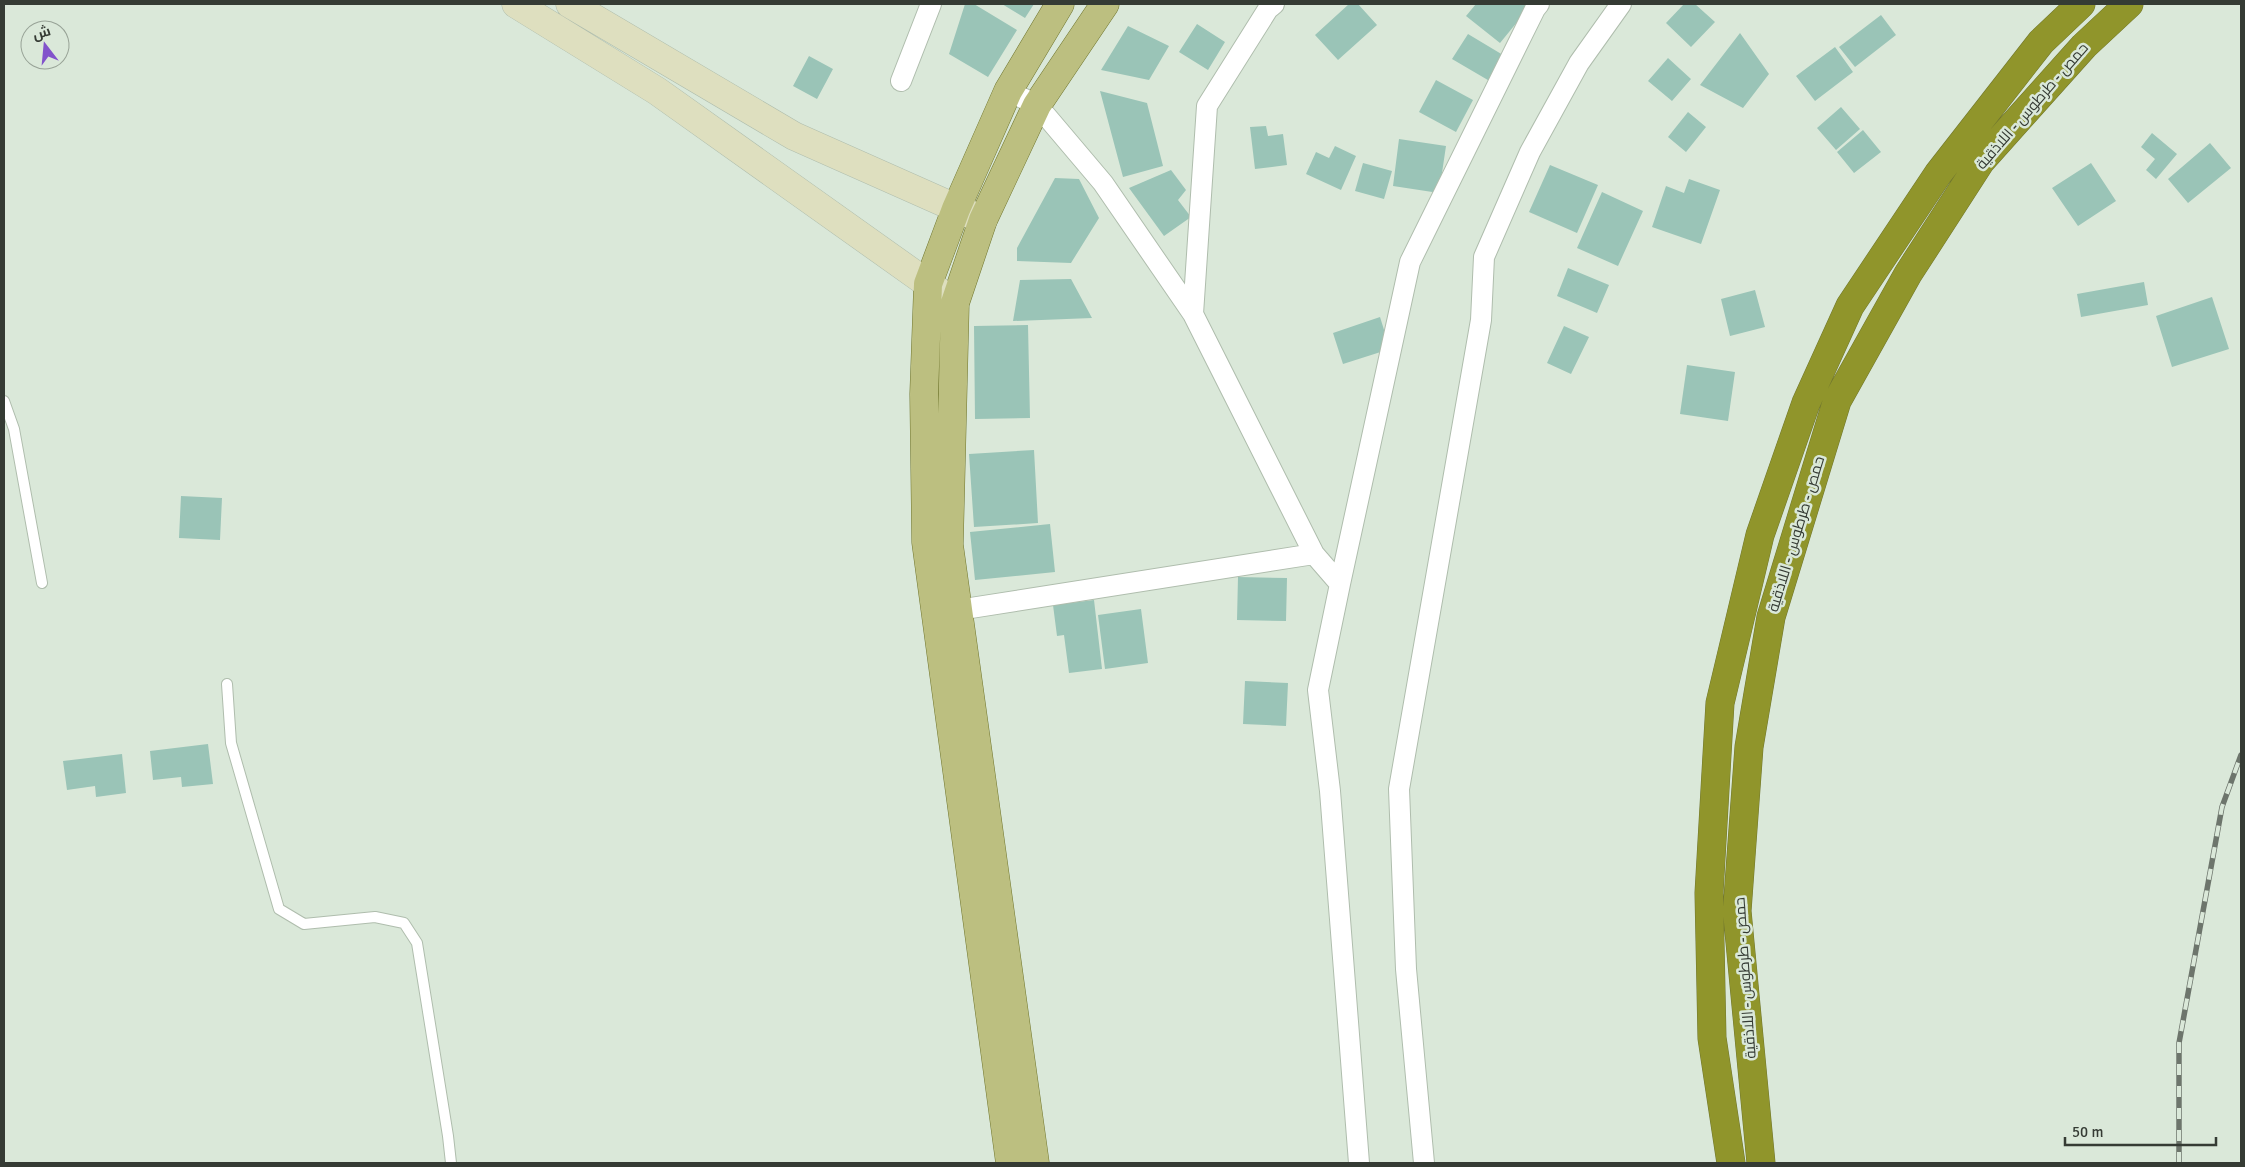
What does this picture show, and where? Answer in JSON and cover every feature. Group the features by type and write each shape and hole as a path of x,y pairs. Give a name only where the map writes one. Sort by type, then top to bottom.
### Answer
{"highway":[{"name":"حمص - طرطوس - اللاذقية","path":"1731,1163 1712,1038 1709,893 1720,703 1760,535 1806,403 1850,306 1944,167 2041,42 2081,4"},
{"name":"حمص - طرطوس - اللاذقية","path":"1761,1163 1737,911 1749,747 1770,617 1837,401 1908,274 1981,161 2084,46 2129,4"}],"main road":[{"path":"1010,1163 926,542 924,394 928,284 956,210 1008,91 1060,4"},
{"path":"1035,1163 949,545 955,303 983,220 1037,105 1105,4"}],"street":[{"path":"516,4 657,91 955,303"},
{"path":"570,4 794,136 956,210 983,220"},
{"path":"902,81 931,4"},
{"path":"1193,314 1207,106 1268,9 1274,4"},
{"path":"1359,1163 1331,801 1318,690 1410,262 1534,9 1539,4"},
{"path":"1424,1163 1406,969 1399,789 1481,320 1484,258 1530,152 1579,63 1621,4"},
{"path":"1008,91 1037,105 1103,183 1193,314 1314,554 1340,584"},
{"path":"958,610 1314,554"}],"lane":[{"path":"4,401 14,429 42,583"},
{"path":"227,684 231,743 279,909 304,924 375,917 404,923 417,943 451,1163"}],"building":[{"path":"965,4 974,4 1017,30 988,77 949,54"},
{"path":"1002,4 1034,4 1025,18"},
{"path":"1349,4 1358,4 1377,25 1338,60 1315,35"},
{"path":"1476,4 1532,4 1500,43 1466,16"},
{"path":"1684,4 1695,4 1715,22 1691,47 1666,23"},
{"path":"1881,15 1896,35 1855,67 1839,47"},
{"path":"1197,24 1225,42 1208,70 1179,52"},
{"path":"1128,26 1169,46 1149,80 1101,70"},
{"path":"1740,33 1769,74 1743,108 1700,85"},
{"path":"1468,34 1508,58 1493,83 1452,59"},
{"path":"1835,47 1853,72 1815,101 1796,76"},
{"path":"809,56 833,69 817,99 793,86"},
{"path":"1668,58 1691,79 1672,101 1648,81"},
{"path":"1436,80 1473,100 1456,132 1419,112"},
{"path":"1100,91 1147,103 1163,166 1123,177"},
{"path":"1841,107 1860,129 1836,150 1817,128"},
{"path":"1688,112 1706,127 1686,152 1668,137"},
{"path":"1266,126 1268,136 1283,134 1287,165 1255,169 1250,127"},
{"path":"1863,130 1881,152 1854,173 1837,152"},
{"path":"2152,133 2177,154 2156,179 2146,170 2155,159 2141,147"},
{"path":"1399,139 1446,146 1439,193 1393,186"},
{"path":"2210,143 2231,168 2188,203 2168,179"},
{"path":"1335,146 1356,156 1341,190 1306,174 1316,152 1329,158"},
{"path":"1363,163 1392,171 1384,199 1355,191"},
{"path":"2091,163 2116,201 2078,226 2052,188"},
{"path":"1550,165 1598,185 1577,233 1529,212"},
{"path":"1171,170 1186,190 1178,200 1191,217 1164,236 1129,188"},
{"path":"1055,178 1079,179 1099,218 1071,263 1017,261 1017,248"},
{"path":"1689,179 1720,190 1701,244 1652,227 1666,186 1684,193"},
{"path":"1602,192 1643,211 1618,266 1577,248"},
{"path":"1568,268 1609,285 1597,313 1557,296"},
{"path":"1071,279 1092,318 1013,321 1020,280"},
{"path":"2144,282 2148,305 2081,317 2077,294"},
{"path":"1755,290 1765,327 1730,336 1721,299"},
{"path":"2212,297 2229,349 2172,367 2156,316"},
{"path":"1380,317 1390,349 1343,364 1333,333"},
{"path":"1028,325 1030,418 975,419 974,326"},
{"path":"1564,326 1589,337 1571,374 1547,363"},
{"path":"1687,365 1735,372 1728,421 1680,414"},
{"path":"1034,450 1038,523 974,527 969,454"},
{"path":"181,496 222,498 220,540 179,538"},
{"path":"1050,524 1055,572 975,580 970,532"},
{"path":"1238,577 1287,578 1286,621 1237,620"},
{"path":"1094,600 1102,669 1069,673 1064,635 1057,636 1053,605"},
{"path":"1141,609 1148,663 1105,669 1098,615"},
{"path":"1245,681 1288,683 1286,726 1243,724"},
{"path":"208,744 213,784 182,787 181,777 153,780 150,751"},
{"path":"122,754 126,793 96,797 95,786 67,790 63,761"}],"railway":[{"path":"2179,1163 2179,1043 2222,807 2241,755"}]}
